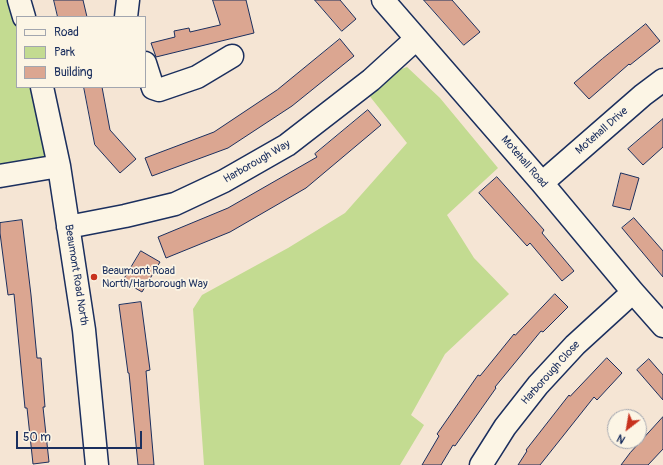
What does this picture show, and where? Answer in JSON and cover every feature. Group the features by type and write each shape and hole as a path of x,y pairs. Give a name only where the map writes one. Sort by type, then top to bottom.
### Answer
{"street":[{"path":"19,0 24,16"},
{"path":"126,16 128,0"},
{"name":"Motehall Road","path":"383,0 542,183 663,326"},
{"name":"Harborough Way","path":"68,226 125,216 175,204 224,182 287,146 371,80 416,39"},
{"path":"146,65 153,88 159,90 197,76 232,56"},
{"name":"Motehall Drive","path":"542,183 643,95 663,80"},
{"name":"Beaumont Road North","path":"42,88 59,166 84,330 97,465"},
{"path":"0,176 59,166"},
{"name":"Harborough Close","path":"481,465 504,427 538,385 575,345 633,292"}],"green space":[{"path":"0,0 19,0 16,16 16,88 35,88 50,165 1,172"},
{"path":"407,67 440,98 498,168 447,215 474,258 509,294 445,354 411,415 424,425 400,465 204,465 193,309 202,295 288,248 345,213 407,143 360,84"}],"building":[{"path":"54,0 83,0 87,16 58,16"},
{"path":"213,0 246,0 254,33 156,57 151,43 175,37 174,31 189,28 190,32 220,25"},
{"path":"315,0 340,0 356,19 342,31"},
{"path":"424,0 452,0 480,32 464,45"},
{"path":"646,24 660,41 630,65 629,64 589,99 574,83"},
{"path":"340,39 354,56 292,106 228,148 152,176 145,158 214,132 277,90"},
{"path":"84,88 102,88 110,130 136,159 120,173 95,145"},
{"path":"368,110 381,125 306,188 230,232 166,258 158,237 228,208 317,157 315,154"},
{"path":"663,119 663,147 643,165 628,149"},
{"path":"621,173 639,178 630,210 613,206"},
{"path":"497,177 544,230 542,233 574,271 562,281 530,243 527,246 479,193"},
{"path":"634,218 663,251 663,277 622,228"},
{"path":"22,220 37,358 41,358 45,407 43,407 49,462 33,464 27,408 25,408 14,294 8,295 0,233 0,223"},
{"path":"141,251 160,262 142,292 123,281"},
{"path":"555,294 568,307 543,332 541,331 495,387 496,388 455,446 453,445 441,465 422,465 439,436 437,434 478,375 480,376 514,334 515,335"},
{"path":"141,302 150,370 146,371 154,465 138,465 129,373 119,305"},
{"path":"607,358 622,373 597,400 594,397 540,465 518,465 527,451 526,450 569,395 570,396"},
{"path":"649,359 663,375 663,400 637,370"},
{"path":"663,417 663,449 648,465 621,465 634,449 647,449 647,434"}],"place":[{"name":"Beaumont Road North/Harborough Way","path":"94,277"}]}
